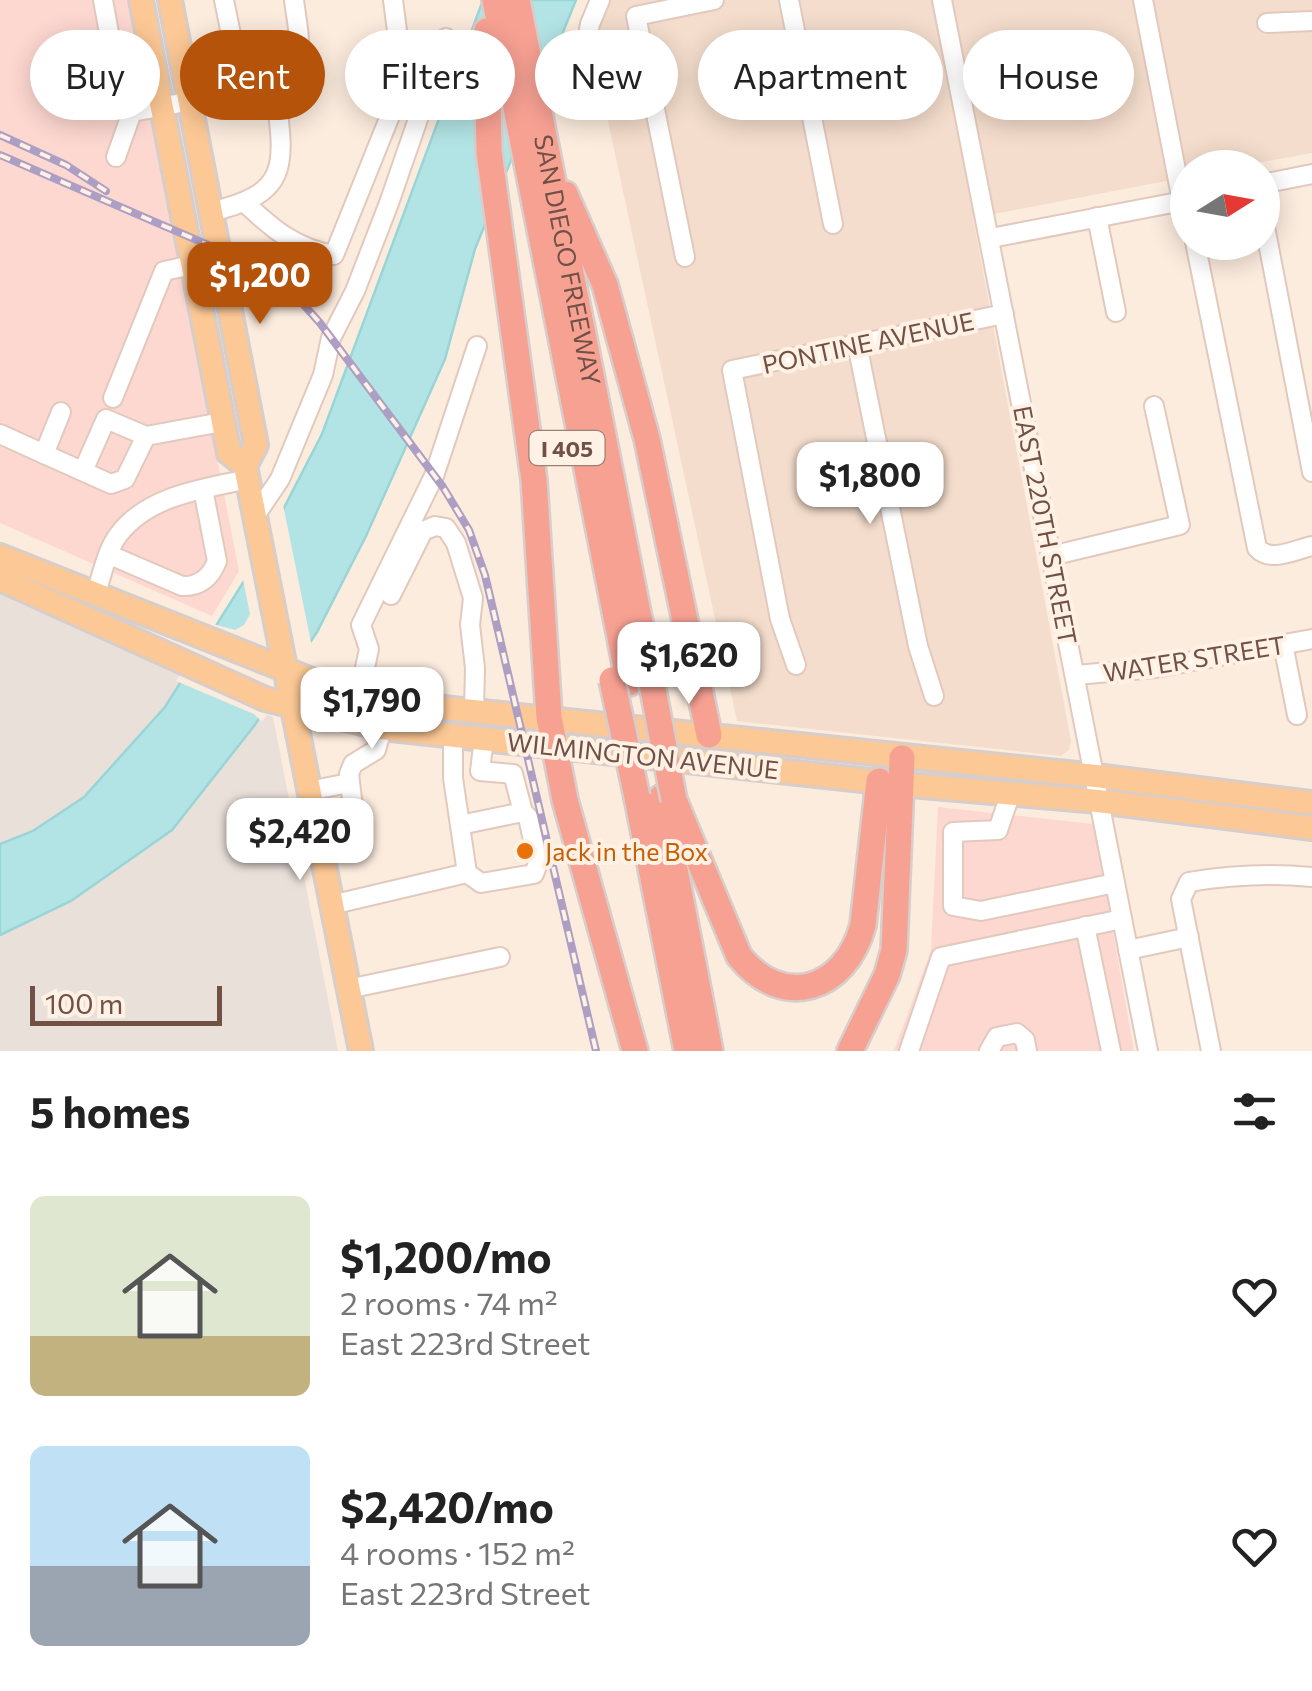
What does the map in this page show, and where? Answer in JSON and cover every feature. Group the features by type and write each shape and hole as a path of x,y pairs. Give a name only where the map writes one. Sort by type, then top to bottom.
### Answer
{"highway":[{"name":"SAN DIEGO FREEWAY","path":"480,0 487,30"},
{"path":"495,0 535,182 633,683"},
{"path":"504,0 535,182"},
{"name":"SAN DIEGO FREEWAY","path":"517,0 546,148 633,683 656,798 724,1051"},
{"path":"489,120 490,152 534,480 553,745 634,1051"},
{"name":"SAN DIEGO FREEWAY","path":"504,120 522,217 633,683 656,798 687,1051"},
{"path":"546,148 605,285 647,440 710,736"},
{"path":"656,798 739,956 769,981 798,987 825,981 851,959 858,945 893,774"},
{"path":"850,1051 887,974 894,950 893,774"},
{"path":"656,798 701,1051"},
{"path":"656,798 710,1051"}],"main road":[{"path":"142,0 228,453 247,473"},
{"path":"170,0 180,54"},
{"path":"192,120 256,445 247,473 360,1051"},
{"name":"WILMINGTON AVENUE","path":"0,556 318,683 386,702 710,736 1010,795 1098,801 1312,828"},
{"name":"WILMINGTON AVENUE","path":"0,579 295,712 382,728 893,774 1096,776 1312,803"},
{"path":"453,735 466,709"}],"street":[{"path":"103,0 108,30"},
{"path":"224,0 230,30"},
{"path":"294,0 298,30"},
{"path":"246,204 278,234 312,252 334,255 398,96 402,69 393,0"},
{"path":"589,30 600,0"},
{"path":"685,256 636,16 714,0"},
{"path":"789,0 833,224"},
{"name":"EAST 220TH STREET","path":"942,0 1148,1051"},
{"path":"1143,0 1175,150"},
{"path":"1266,22 1312,22"},
{"path":"116,157 132,112 180,104"},
{"path":"210,212 246,204 272,182 283,152 279,120"},
{"path":"257,527 323,375 331,338 354,291 417,120"},
{"path":"1280,180 1312,174"},
{"path":"990,238 1170,205"},
{"path":"1096,218 1116,312"},
{"path":"1198,260 1256,548 1271,556 1312,546"},
{"path":"1271,260 1312,472"},
{"path":"114,398 164,271 192,265"},
{"name":"PONTINE AVENUE","path":"796,666 780,619 732,370 1004,314"},
{"path":"858,344 918,646 934,696"},
{"path":"359,696 369,649 361,625 434,476 477,346"},
{"path":"1051,556 1180,524 1154,406"},
{"path":"44,454 61,412"},
{"path":"83,471 106,418 146,436 222,422"},
{"path":"0,434 112,484 126,479 146,436"},
{"path":"96,593 117,536 148,507 247,473"},
{"path":"110,555 182,586 205,580 217,561 203,489"},
{"path":"390,595 423,530 434,526 446,528 456,543 473,598 470,625 475,668 466,709"},
{"name":"WATER STREET","path":"1076,674 1155,668 1312,639"},
{"path":"1283,644 1297,715"},
{"path":"315,826 354,815 348,774 353,764 376,750 382,728"},
{"path":"452,769 514,774 538,863 534,874 481,883 467,873 452,769 453,735"},
{"path":"480,770 484,738"},
{"path":"308,792 350,783"},
{"path":"1010,795 998,830 953,832 953,906 980,912 1115,883"},
{"path":"460,825 523,812"},
{"path":"331,905 467,873"},
{"path":"1211,1051 1181,899 1189,882 1271,873 1312,878"},
{"path":"909,1051 941,957 1122,918"},
{"path":"1085,926 1111,1051"},
{"path":"1128,950 1188,937"},
{"path":"348,989 500,957"},
{"path":"989,1051 997,1037 1017,1033 1025,1040 1027,1051"}],"shaded area":[{"path":"0,0 128,0 134,30 30,30 30,120 151,120 239,571 212,616 0,523"},
{"path":"609,0 1312,0 1312,153 1280,159 1280,150 1170,150 1170,180 973,218 1071,741 1069,750 1061,756 737,721 608,120 678,120 678,30 598,30"},
{"path":"0,594 273,717 338,1051 0,1051"},
{"path":"938,807 1094,824 1134,1051 894,1051 931,950"}],"water":[{"path":"483,0 576,0 564,30 535,30 535,101 475,249 445,359 366,536 317,632 254,726 172,830 71,901 0,935 0,844 33,831 84,797 165,707 256,562 322,434 438,120 515,120 515,30 472,30"}],"pier":[{"path":"282,500 312,647 262,722 254,714 176,681 213,624 235,630 244,625 250,614 242,575"}],"railway":[{"path":"0,135 66,165 106,191"},
{"path":"0,155 267,273 295,295 320,323 443,487 469,530 485,575 596,1051"}],"place":[{"name":"Jack in the Box","path":"525,851"}]}
